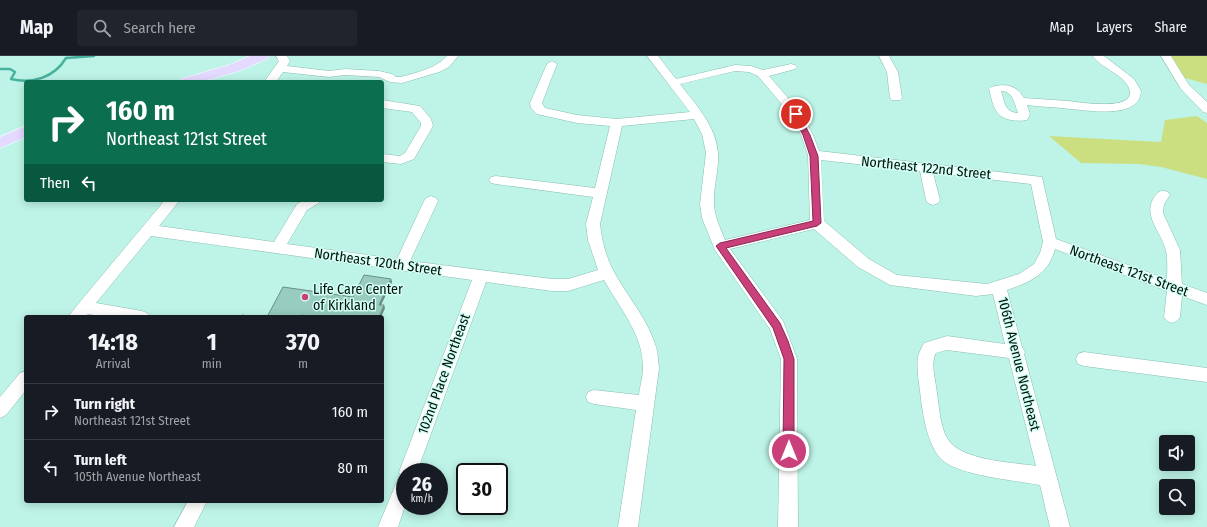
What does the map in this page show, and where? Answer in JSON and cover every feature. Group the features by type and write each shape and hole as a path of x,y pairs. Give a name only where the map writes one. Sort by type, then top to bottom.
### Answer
{"main road":[{"path":"193,80 234,68 262,56"},
{"path":"0,143 24,133"}],"street":[{"path":"271,80 285,61 281,56"},
{"path":"280,68 329,74 345,72 379,74 388,76 394,80 402,80 435,70 445,65 453,56"},
{"path":"652,56 698,115 708,134 712,153 707,204 709,218 720,246 777,326 789,359 788,527"},
{"path":"884,56 894,73 896,98"},
{"path":"1020,101 1101,108 1118,107 1129,103 1135,97 1136,91 1125,76 1105,63 1098,56"},
{"path":"1166,56 1185,87 1207,109"},
{"path":"552,64 537,98 537,108 550,114 617,123 698,115"},
{"path":"762,74 791,67"},
{"path":"672,83 735,68 751,69 762,74 796,114 807,135 814,156 817,223 870,269 895,281 976,290 999,287"},
{"path":"384,104 416,109 427,122 427,126 410,156 401,160 384,158"},
{"path":"617,123 593,224 593,236 607,274 646,338 650,352 651,368 628,527"},
{"name":"Northeast 122nd Street","path":"814,156 1038,180 1050,242"},
{"path":"925,168 934,200"},
{"path":"496,180 600,193"},
{"path":"1163,195 1157,203 1156,213 1173,250 1175,288 1172,317"},
{"path":"401,265 431,201"},
{"path":"80,312 171,202"},
{"path":"278,247 302,207 311,202"},
{"path":"720,246 817,223"},
{"name":"Northeast 120th Street","path":"148,230 552,285 568,284 607,274"},
{"name":"106th Avenue Northeast","path":"1050,242 1047,253 1039,268 1024,278 999,287 1017,352 1060,527"},
{"name":"Northeast 121st Street","path":"1050,242 1207,299"},
{"name":"102nd Place Northeast","path":"411,463 481,276"},
{"path":"80,312 117,315"},
{"path":"1017,352 947,343 930,348 926,356 926,366 936,431 941,445 948,453 969,464 1047,477"},
{"path":"1084,359 1207,376"},
{"path":"0,410 24,380"},
{"path":"594,396 646,404"},
{"path":"184,527 197,503"},
{"path":"388,527 396,505"}],"green space":[{"path":"1170,56 1207,56 1207,84 1185,78"},
{"path":"1197,116 1207,123 1207,179 1161,167 1139,164 1081,163 1049,136 1161,142 1165,120"}],"building":[{"name":"Life Care Center of Kirkland","path":"364,275 391,279 379,305 384,305 380,315 268,315 283,287 353,297"}],"waterway":[{"path":"34,80 49,75 61,65 66,58 94,56"},
{"path":"0,69 10,69 15,72 11,79 24,81"}],"place":[{"name":"Life Care Center of Kirkland","path":"305,297"}],"route":[{"path":"789,451 789,359 784,341 777,326 720,246 817,223 814,156 807,135 796,114"}]}
